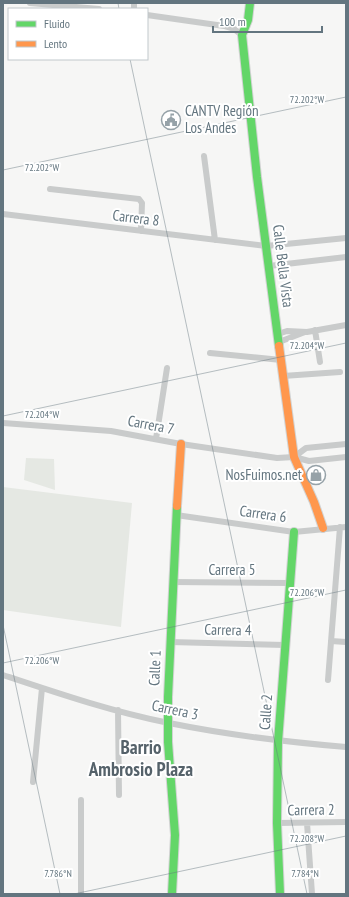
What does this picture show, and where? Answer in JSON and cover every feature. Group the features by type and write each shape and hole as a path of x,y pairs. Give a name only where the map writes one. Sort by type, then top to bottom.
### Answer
{"street":[{"path":"30,3 88,8"},
{"name":"Calle Bella Vista","path":"250,3 248,20 242,35 266,246 294,457 309,493 320,514 323,528"},
{"path":"148,15 224,26 234,29 242,35"},
{"path":"204,156 215,240"},
{"path":"50,189 139,199 142,203 142,231"},
{"name":"Carrera 8","path":"3,214 124,233 142,231 266,246 346,238"},
{"path":"269,266 346,257"},
{"path":"279,342 307,332 346,325"},
{"path":"315,330 320,362"},
{"path":"278,334 287,331 307,332"},
{"path":"210,353 281,360"},
{"path":"156,439 167,368"},
{"path":"283,376 340,372"},
{"name":"Carrera 7","path":"3,423 111,430 181,444 277,458 294,457 309,461 346,457"},
{"name":"Calle 1","path":"172,894 174,820 168,723 172,582 181,444"},
{"path":"294,457 306,448 346,444"},
{"name":"Carrera 6","path":"176,515 294,532 343,527"},
{"path":"328,680 343,527"},
{"name":"Calle 2","path":"280,894 277,823 278,742 294,532"},
{"name":"Carrera 5","path":"172,582 291,583"},
{"path":"331,641 346,642"},
{"name":"Carrera 4","path":"170,642 285,644"},
{"name":"Carrera 3","path":"3,675 42,688 168,723 278,742 346,747"},
{"path":"33,782 42,688"},
{"path":"118,710 119,795"},
{"path":"81,800 81,894"},
{"name":"Carrera 2","path":"277,823 346,822"},
{"path":"307,823 312,894"}],"shaded area":[{"path":"26,458 54,459 55,490 24,480"},
{"path":"3,487 132,503 121,627 3,610"}],"traffic: fast":[{"path":"250,3 248,20 242,35 257,177 279,346"},
{"path":"172,894 175,835 168,742 168,697 177,506"},
{"path":"280,894 277,823 278,742 294,532"}],"traffic: slow":[{"path":"279,346 294,457 314,502 323,528"},
{"path":"177,506 181,444"}],"place":[{"name":"CANTV Región Los Andes","path":"171,120"},
{"name":"NosFuimos.net","path":"316,475"}],"district":[{"name":"Barrio Ambrosio Plaza","path":"141,758"}]}
